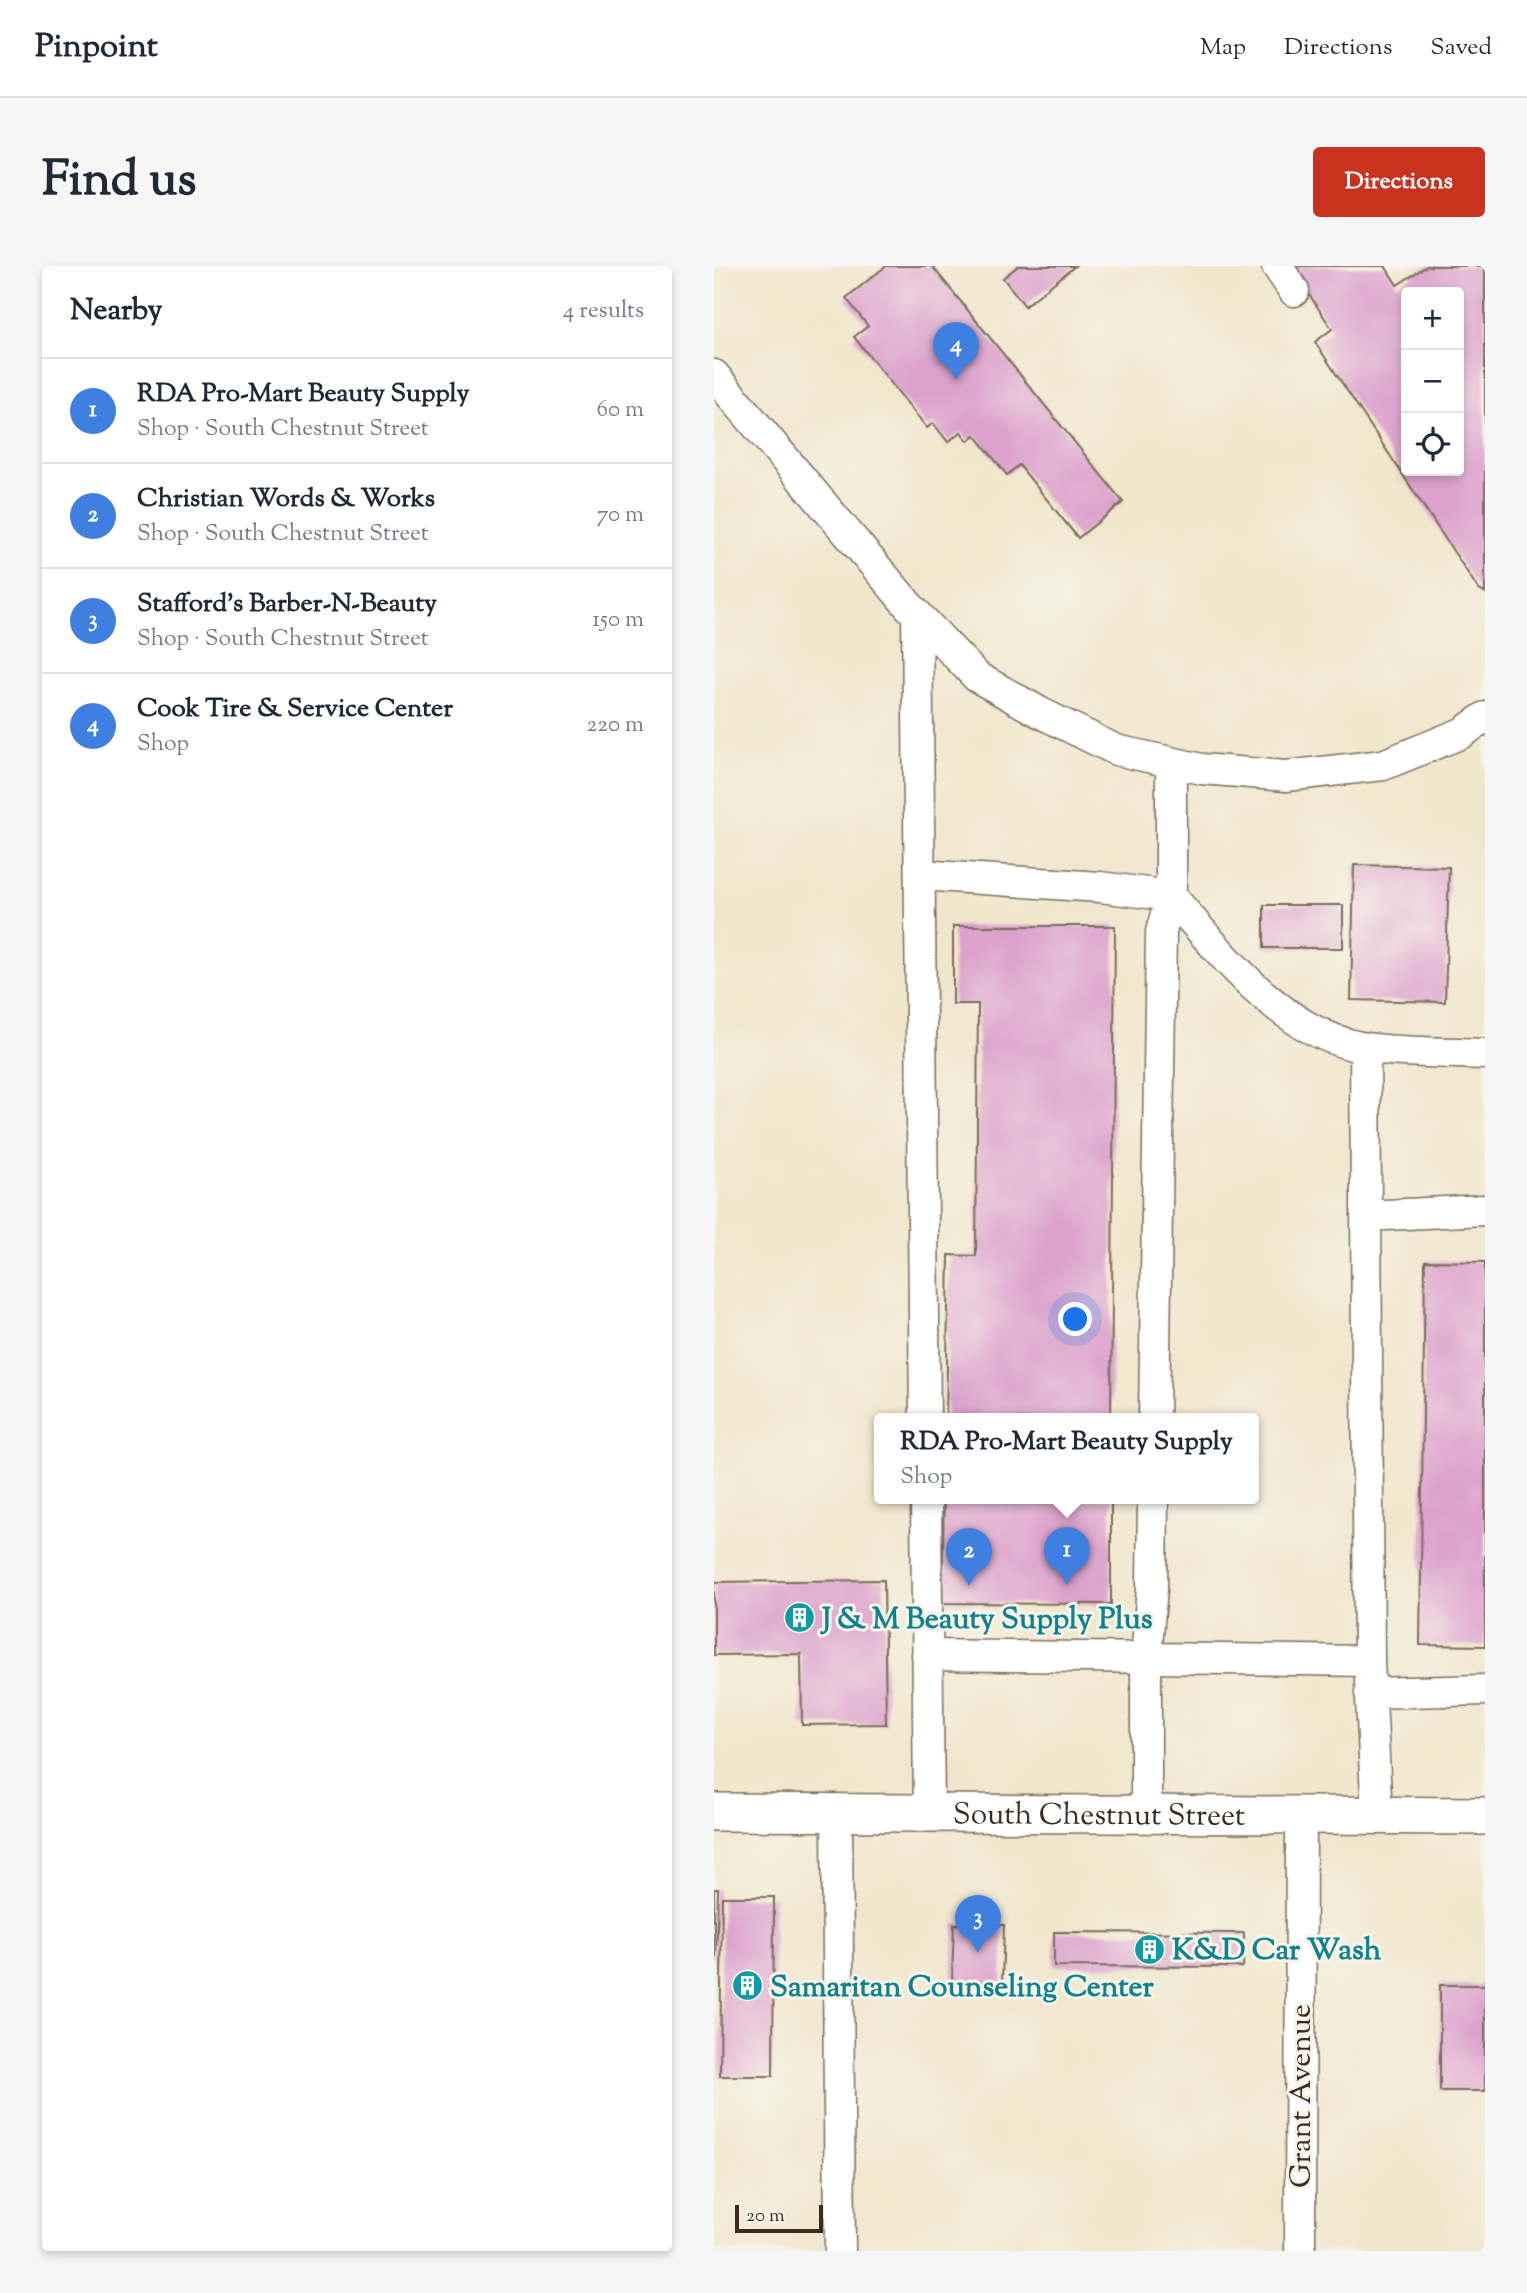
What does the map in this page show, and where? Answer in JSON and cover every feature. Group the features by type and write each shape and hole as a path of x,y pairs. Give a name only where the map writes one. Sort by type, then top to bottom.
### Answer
{"main road":[{"name":"South Chestnut Street","path":"714,1812 1485,1816"}],"street":[{"path":"1278,266 1294,291"},
{"path":"714,375 917,614 977,677 1041,713 1116,750 1202,769 1286,776 1383,765 1462,733 1485,717"},
{"path":"917,614 925,1413"},
{"path":"1154,1413 1161,932 1171,897 1171,762"},
{"path":"920,875 1100,887 1171,897 1243,977 1291,1016 1325,1036 1365,1048 1485,1054"},
{"path":"1365,1048 1369,1661 1377,1815"},
{"path":"1366,1216 1485,1210"},
{"path":"926,1504 929,1813"},
{"path":"1146,1814 1146,1658 1152,1588 1153,1504"},
{"path":"927,1655 1369,1661"},
{"path":"1370,1693 1485,1690"},
{"path":"837,1812 840,2251"},
{"name":"Grant Avenue","path":"1300,2251 1301,1814"}],"building":[{"path":"886,266 932,266 1123,502 1078,538 1019,465 1007,475 975,435 968,441 961,432 948,442 933,423 927,428 854,337 868,326 846,298"},
{"path":"1018,266 1075,266 1025,306 1003,278"},
{"path":"1290,266 1385,266 1397,285 1427,266 1485,266 1485,593 1479,590 1404,476 1464,476 1464,287 1401,287 1401,472 1315,342 1332,329"},
{"path":"1354,865 1449,867 1445,1002 1351,1000"},
{"path":"1264,905 1343,905 1343,948 1264,948"},
{"path":"953,926 1115,926 1111,1413 946,1413 949,1255 976,1256 978,1004 953,1004"},
{"path":"1425,1261 1485,1262 1485,1646 1420,1645"},
{"path":"944,1504 1111,1504 1111,1604 942,1603"},
{"name":"J & M Beauty Supply Plus","path":"884,1580 886,1724 802,1725 801,1654 714,1655 714,1582"},
{"path":"714,1889 718,1889 716,1962 714,1962"},
{"name":"Samaritan Counseling Center","path":"722,1897 774,1897 773,2076 720,2076"},
{"path":"954,1924 1004,1925 1002,1982 952,1981"},
{"name":"K&D Car Wash","path":"1054,1932 1244,1933 1243,1967 1054,1966"},
{"path":"1440,1985 1485,1985 1485,2091 1440,2091"}],"place":[{"name":"Cook Tire & Service Center","path":"956,380"},
{"name":"RDA Pro-Mart Beauty Supply","path":"1067,1585"},
{"name":"Christian Words & Works","path":"969,1586"},
{"name":"J & M Beauty Supply Plus","path":"799,1618"},
{"name":"K&D Car Wash","path":"1149,1949"},
{"name":"Stafford's Barber-N-Beauty","path":"978,1953"},
{"name":"Samaritan Counseling Center","path":"747,1986"}]}
